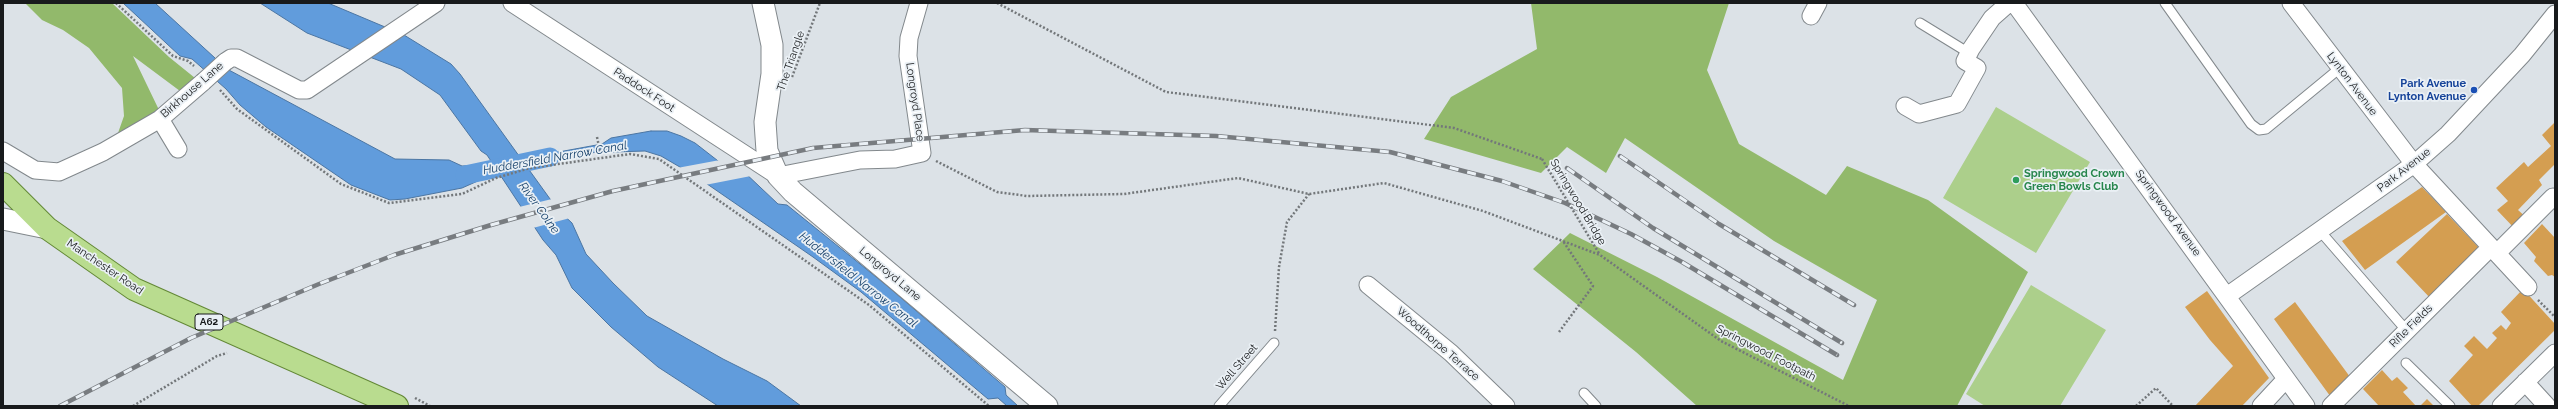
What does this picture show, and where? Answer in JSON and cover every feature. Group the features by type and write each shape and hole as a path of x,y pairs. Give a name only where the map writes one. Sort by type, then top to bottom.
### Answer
{"main road":[{"name":"Manchester Road","path":"3,184 48,228 134,289 404,401"}],"street":[{"name":"Birkhouse Lane","path":"3,151 35,170 59,172 103,152 160,119 201,76 231,58 237,58 303,91 350,61 406,21 436,3"},
{"name":"Longroyd Lane","path":"762,3 772,45 772,74 765,122 768,151 778,176 793,192 1047,406"},
{"name":"Longroyd Place","path":"778,176 860,160 895,159 922,153 908,56 909,38 919,3"},
{"path":"1905,106 1919,114 1956,104 1977,68 1965,61 1969,53 1992,18 2009,3"},
{"name":"Springwood Avenue","path":"2014,3 2228,296 2306,406"},
{"name":"Lynton Avenue","path":"2291,3 2414,164"},
{"name":"Paddock Foot","path":"523,5 778,176"},
{"name":"Park Avenue","path":"2228,296 2414,164 2454,128 2522,55 2555,14"},
{"path":"160,119 178,149"},
{"path":"2414,164 2528,287"},
{"name":"Rifle Fields","path":"2331,406 2406,330 2553,197 2555,199"},
{"path":"3,220 48,228"},
{"name":"Woodthorpe Terrace","path":"1368,285 1456,357 1506,406"},
{"path":"2502,406 2555,354"},
{"path":"2261,406 2286,379"},
{"path":"2525,382 2547,406"}],"lane":[{"path":"2165,3 2251,124 2260,130 2266,129 2340,68"},
{"path":"1920,23 1969,53"},
{"path":"2320,231 2406,330"},
{"name":"Well Street","path":"1219,406 1274,343"},
{"path":"2406,363 2450,406"},
{"path":"1584,393 1596,406"}],"path":[{"path":"116,3 172,56 188,61 201,76"},
{"name":"The Triangle","path":"790,84 820,3"},
{"name":"Springwood Bridge","path":"997,3 1166,92 1457,128 1542,159 1600,255"},
{"path":"219,89 237,109 341,184 389,203 462,194 496,178 530,168 630,154 659,159 869,305 989,406"},
{"path":"597,136 601,156"},
{"path":"922,153 997,192 1020,195 1124,194 1238,178 1309,194 1384,183 1483,211 1600,255"},
{"path":"1274,343 1279,267 1287,222 1309,194"},
{"path":"1559,332 1593,286 1563,241"},
{"name":"Springwood Footpath","path":"1600,255 1721,341 1849,406"},
{"path":"2528,287 2555,317"},
{"path":"133,406 217,356 232,351"},
{"path":"2136,406 2156,388 2173,406"},
{"path":"404,401 430,406"}],"green space":[{"path":"25,3 112,3 169,57 195,78 180,91 133,56 159,110 118,133 124,116 122,88 89,48 63,30 42,20"},
{"path":"1531,3 1729,3 1707,70 1739,144 1826,195 1847,166 1928,200 2028,272 1957,406 1697,406 1636,352 1533,269 1570,233 1657,277 1843,380 1877,300 1774,241 1625,138 1606,173 1567,147 1541,173 1424,139 1451,97 1537,49"},
{"name":"Springwood Crown Green Bowls Club","path":"1996,107 2090,162 2036,253 1943,198"},
{"path":"2031,285 2106,330 2060,406 1985,406 1966,394"}],"water":[{"path":"123,3 155,3 227,69 395,159 449,160 462,166 485,165 490,170 489,176 462,188 405,199 390,200 351,185 266,127 240,105 226,89 192,59 180,56"},
{"name":"River Colne","path":"260,3 328,3 404,35 451,64 460,74 558,210 572,223 586,254 613,283 647,316 723,359 767,381 801,406 718,406 658,367 611,327 572,288 556,255 543,240 487,155 481,151 440,95 401,69 307,33"},
{"path":"651,131 667,131 681,136 695,143 731,171 742,170 778,204 787,205 886,285 1005,387 1006,395 1018,406 1007,406 998,398 988,399 861,292 697,177 661,156 645,151 613,152 607,150 529,165 525,161 526,158 602,144 611,138"}],"pier":[{"path":"720,160 732,169 743,168 751,176 705,185 677,168"},
{"path":"552,199 570,218 533,228 519,207"}],"building":[{"path":"2555,122 2555,164 2539,180 2542,185 2518,210 2528,219 2516,230 2497,210 2508,201 2496,188 2524,162 2528,167 2551,146 2542,135"},
{"path":"2422,187 2446,212 2365,270 2342,241"},
{"path":"2447,214 2482,251 2432,300 2396,262"},
{"path":"2542,224 2555,238 2555,277 2552,275 2548,276 2534,261 2536,257 2524,243"},
{"path":"2523,289 2555,324 2555,330 2478,406 2472,406 2449,381 2473,355 2464,346 2474,336 2487,349 2497,338 2492,333 2501,325 2506,330 2511,323 2501,312"},
{"path":"2207,291 2269,378 2242,406 2195,406 2233,366 2210,340 2185,307"},
{"path":"2295,302 2353,381 2333,400 2274,319"},
{"path":"2382,370 2392,381 2397,377 2408,388 2403,392 2416,406 2379,406 2363,389"},
{"path":"2427,399 2434,406 2420,406"}],"waterway":[{"name":"Huddersfield Narrow Canal","path":"465,175 550,157"}],"railway":[{"path":"60,406 191,338 319,284 394,255 491,225 613,191 813,148 1025,130 1216,136 1390,152 1502,181 1565,203 1631,234 1682,262 1837,355"},
{"path":"1620,156 1719,224 1854,305"},
{"path":"1567,168 1653,228 1842,343"}],"place":[{"name":"Park Avenue Lynton Avenue","path":"2474,90"},
{"name":"Springwood Crown Green Bowls Club","path":"2016,180"}]}
